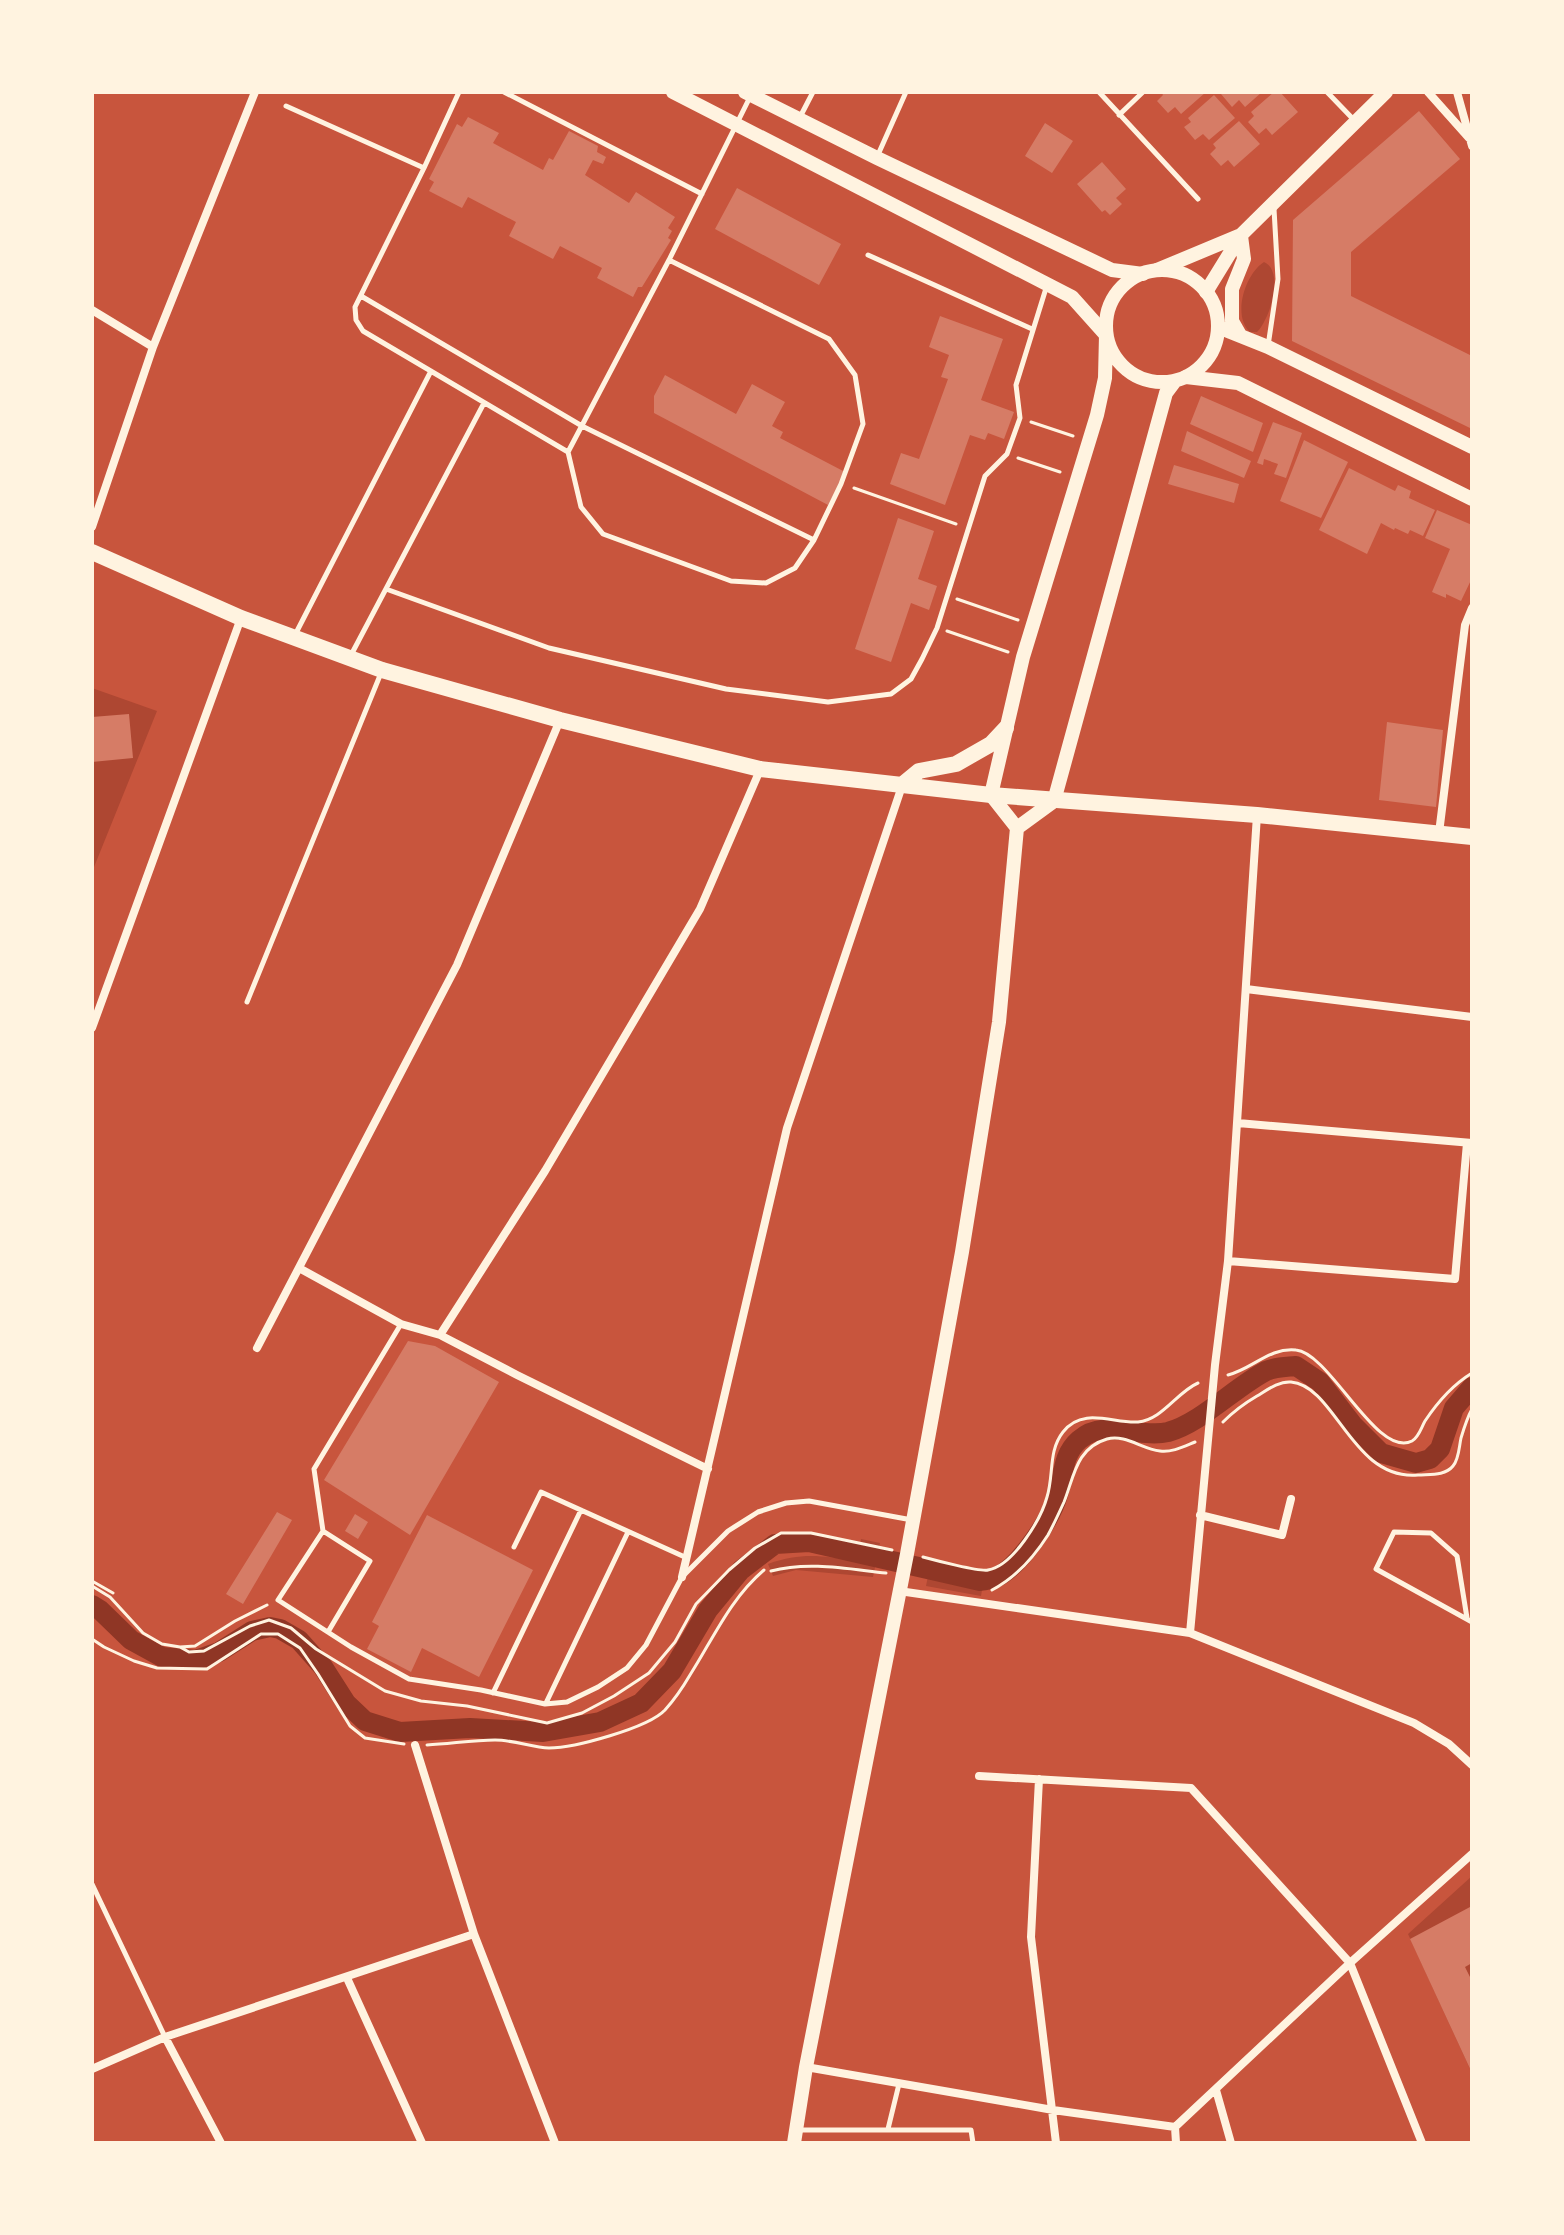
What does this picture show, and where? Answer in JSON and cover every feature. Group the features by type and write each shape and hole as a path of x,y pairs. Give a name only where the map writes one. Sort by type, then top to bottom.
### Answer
{"main road":[{"path":"673,92 1072,297 1106,335 1112,352 1123,367 1138,378 1156,382 1180,379 1238,383 1472,499"},
{"path":"1206,292 1241,235 1386,92"},
{"path":"748,94 1112,270 1176,272 1193,279 1206,292 1215,309 1218,327 1215,346 1206,362 1180,379 1166,393 1054,801 1017,828"},
{"path":"991,795 1023,657 1090,441 1105,378 1106,316 1112,299 1123,284 1241,235"},
{"path":"1240,335 1232,321 1232,289 1244,259 1241,235"},
{"path":"1218,327 1268,347 1472,447"},
{"path":"92,552 241,618 382,670 560,720 760,769 991,795 1257,815 1472,837"},
{"path":"902,785 919,771 956,764 991,744 1006,728"},
{"path":"795,2136 907,1554 962,1252 999,1022 1017,828 991,795"}],"street":[{"path":"92,527 153,347 255,92"},
{"path":"1428,92 1471,142"},
{"path":"1457,92 1471,142"},
{"path":"92,310 153,347"},
{"path":"1439,833 1465,625 1472,608"},
{"path":"92,1028 241,618"},
{"path":"257,1348 457,965 560,720"},
{"path":"440,1335 545,1171 700,909 760,769"},
{"path":"682,1577 787,1128 902,785"},
{"path":"1190,1633 1228,1261 1257,815"},
{"path":"1246,989 1472,1017"},
{"path":"1228,1261 1455,1279 1470,1143 1238,1123"},
{"path":"299,1268 401,1324 440,1335 708,1469"},
{"path":"1200,1515 1282,1535 1291,1499"},
{"path":"899,1591 1190,1633 1414,1723 1449,1744 1472,1765"},
{"path":"415,1745 474,1934 555,2143"},
{"path":"979,1776 1191,1788 1350,1963 1422,2143"},
{"path":"1039,1779 1031,1937 1056,2143"},
{"path":"806,2067 1053,2110 1175,2127 1472,1854"},
{"path":"92,2069 165,2037 474,1934"},
{"path":"347,1978 422,2143"},
{"path":"165,2037 221,2143"},
{"path":"1216,2090 1231,2143"},
{"path":"1175,2127 1176,2143"}],"lane":[{"path":"459,92 355,307 356,320 363,331 568,452"},
{"path":"504,92 702,194"},
{"path":"798,120 813,92"},
{"path":"877,158 906,92"},
{"path":"1099,92 1198,199"},
{"path":"1119,115 1143,92"},
{"path":"1327,92 1355,122"},
{"path":"669,260 829,339 855,375 863,424 841,484 814,540 795,568 766,583 731,581 603,534 581,507 568,452 737,125 748,94"},
{"path":"286,106 424,168"},
{"path":"1268,347 1278,279 1273,202"},
{"path":"868,255 1032,329"},
{"path":"386,589 549,648 726,689 828,702 891,694 911,679 937,628 985,476 1007,454 1020,418 1016,385 1047,284"},
{"path":"361,296 582,426 814,540"},
{"path":"294,638 431,371"},
{"path":"349,658 484,403"},
{"path":"247,1002 382,670"},
{"path":"401,1324 314,1469 323,1531 278,1600 409,1679 545,1704 567,1702 627,1668 646,1645 682,1577 728,1531 758,1512 786,1503 809,1501 912,1526"},
{"path":"514,1547 541,1492 687,1558"},
{"path":"493,1693 581,1510"},
{"path":"323,1531 370,1561 328,1632"},
{"path":"545,1704 628,1532"},
{"path":"1394,1532 1431,1533 1457,1556 1469,1620 1376,1569 1394,1532"},
{"path":"92,1884 165,2037"},
{"path":"888,2129 899,2084"},
{"path":"795,2136 888,2129 971,2130 973,2143"}],"path":[{"path":"1020,418 1090,441"},
{"path":"1007,454 1078,478"},
{"path":"841,484 967,528"},
{"path":"947,596 1033,625"},
{"path":"937,628 1023,657"},
{"path":"180,1647 189,1652 204,1651 250,1626 269,1620 291,1628 316,1649 385,1691 421,1701 481,1709 547,1723 582,1713 649,1673 675,1642 696,1604 755,1548 781,1533 811,1533 987,1571 1008,1561 1032,1529 1048,1496 1052,1457 1063,1432 1078,1421 1101,1417 1138,1422 1156,1415 1191,1386 1214,1376 1232,1374 1262,1357 1285,1350 1301,1350 1317,1360 1371,1424 1385,1436 1409,1443 1417,1437 1443,1397 1472,1373"},
{"path":"989,1591 1021,1569 1047,1536 1064,1501 1076,1464 1090,1449 1107,1439 1123,1439 1163,1452 1208,1437 1227,1417 1251,1399 1272,1387 1290,1382 1308,1388 1368,1457 1387,1470 1412,1476 1447,1472 1456,1464 1472,1409"},
{"path":"771,1571 807,1566 903,1575"},
{"path":"92,1584 110,1597 143,1633 162,1644 180,1647 195,1646 244,1616 278,1600"},
{"path":"92,1584 113,1593"}],"shaded area":[{"path":"1264,262 1274,275 1273,296 1262,326 1257,332 1250,332 1242,316 1243,296 1251,276"},
{"path":"92,688 157,711 92,872"},
{"path":"861,1539 880,1543 873,1577 796,1570 773,1576 768,1564 802,1556 857,1561"},
{"path":"931,1561 941,1563 939,1576 983,1584 981,1596 926,1586"},
{"path":"1472,1876 1472,2073 1408,1934"}],"building":[{"path":"1161,92 1206,92 1181,114 1175,107 1168,113 1157,101 1163,95"},
{"path":"1262,92 1245,107 1239,100 1232,107 1221,94"},
{"path":"1274,92 1280,92 1298,112 1272,135 1266,128 1259,134 1248,122 1254,116 1251,112"},
{"path":"1214,95 1235,118 1209,140 1203,134 1195,140 1184,127 1191,122 1188,118"},
{"path":"1419,111 1460,159 1351,252 1351,296 1472,356 1472,429 1292,341 1293,220"},
{"path":"468,117 499,133 493,143 543,170 549,158 553,160 569,131 598,146 597,152 606,157 603,164 593,160 585,175 629,203 636,192 675,217 668,228 672,231 668,238 671,240 633,297 597,278 602,268 560,246 553,259 509,236 516,222 468,197 462,208 429,191 434,182 429,179 457,124 462,127"},
{"path":"1239,121 1260,144 1234,167 1228,160 1221,166 1210,154 1216,148 1213,144"},
{"path":"1045,123 1073,141 1052,173 1025,156"},
{"path":"1102,162 1126,189 1116,198 1122,204 1110,215 1105,210 1102,212 1077,184"},
{"path":"737,188 841,244 819,285 715,229"},
{"path":"940,316 1003,339 981,400 1014,412 1004,439 988,433 985,440 970,435 945,505 890,484 901,453 919,459 948,379 941,377 949,355 929,347"},
{"path":"665,375 736,414 752,384 785,402 772,426 783,432 780,438 845,472 828,505 654,413 654,396"},
{"path":"1201,396 1263,423 1253,452 1190,424"},
{"path":"1273,422 1302,433 1286,478 1274,474 1278,464 1264,459 1263,465 1257,463"},
{"path":"1187,431 1251,461 1244,478 1181,451"},
{"path":"1304,440 1348,462 1321,518 1280,501"},
{"path":"1174,465 1239,484 1234,503 1168,484"},
{"path":"1349,468 1395,491 1398,485 1411,491 1409,498 1435,510 1423,536 1410,530 1408,534 1394,530 1381,523 1367,554 1319,530"},
{"path":"1437,510 1472,525 1472,578 1461,601 1432,592 1450,549 1425,538"},
{"path":"898,518 934,531 918,579 937,586 929,610 911,603 891,662 855,649"},
{"path":"129,714 133,758 92,762 92,717"},
{"path":"1387,722 1443,730 1436,807 1379,800"},
{"path":"408,1341 435,1346 499,1382 410,1535 324,1480"},
{"path":"277,1512 292,1520 243,1604 226,1594"},
{"path":"355,1514 368,1522 358,1539 345,1531"},
{"path":"427,1515 533,1570 479,1677 422,1648 411,1672 367,1649 379,1626 372,1622"},
{"path":"1470,1907 1472,1963 1465,1967 1472,1981 1472,2073 1410,1939"}],"waterway":[{"path":"92,1605 131,1640 162,1657 196,1660 219,1652 252,1631 270,1627 280,1629 299,1640 323,1667 346,1703 365,1721 400,1732 470,1728 543,1732 600,1722 641,1703 672,1671 708,1610 741,1570 775,1544 809,1542 980,1581 991,1579 1006,1571 1034,1541 1054,1505 1069,1452 1089,1433 1111,1429 1168,1432 1193,1421 1266,1371 1296,1366 1320,1382 1353,1425 1381,1453 1416,1463 1430,1459 1440,1449 1454,1408 1472,1387"}]}
